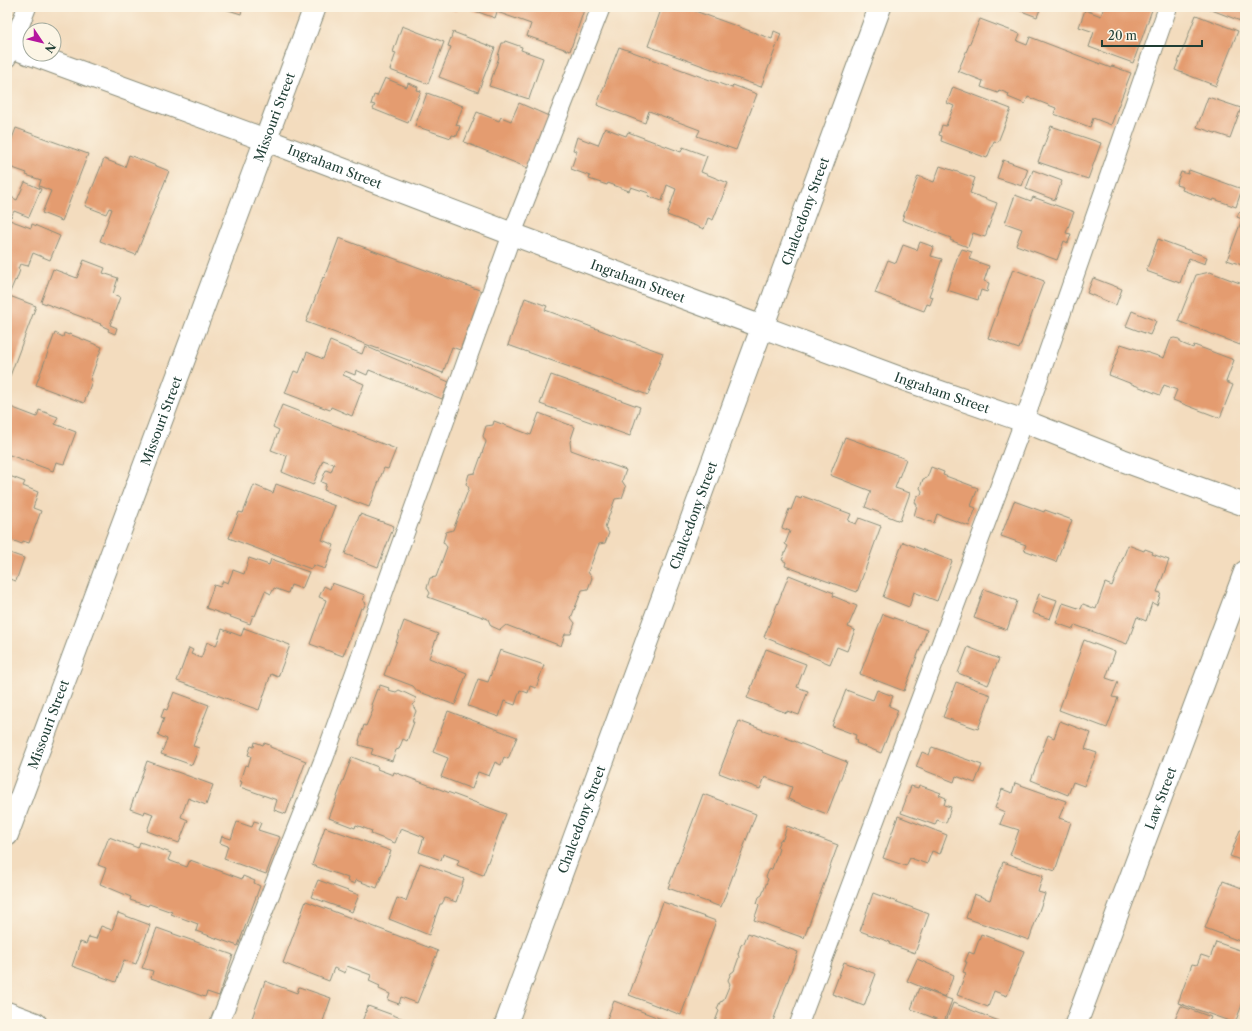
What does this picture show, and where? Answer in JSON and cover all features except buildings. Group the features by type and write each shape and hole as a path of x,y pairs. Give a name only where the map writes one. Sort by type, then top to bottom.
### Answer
{"street":[{"name":"Missouri Street","path":"7,835 315,7"},
{"name":"Chalcedony Street","path":"506,1024 880,7"},
{"name":"Ingraham Street","path":"17,51 266,140 512,234 900,378 1024,421 1122,460 1245,505"},
{"name":"Law Street","path":"1076,1024 1245,572"},
{"path":"7,1013 36,1024"}],"lane":[{"path":"17,51 26,7"},
{"path":"219,1024 325,756 512,234 601,7"},
{"path":"799,1024 1024,421 1168,7"}]}
